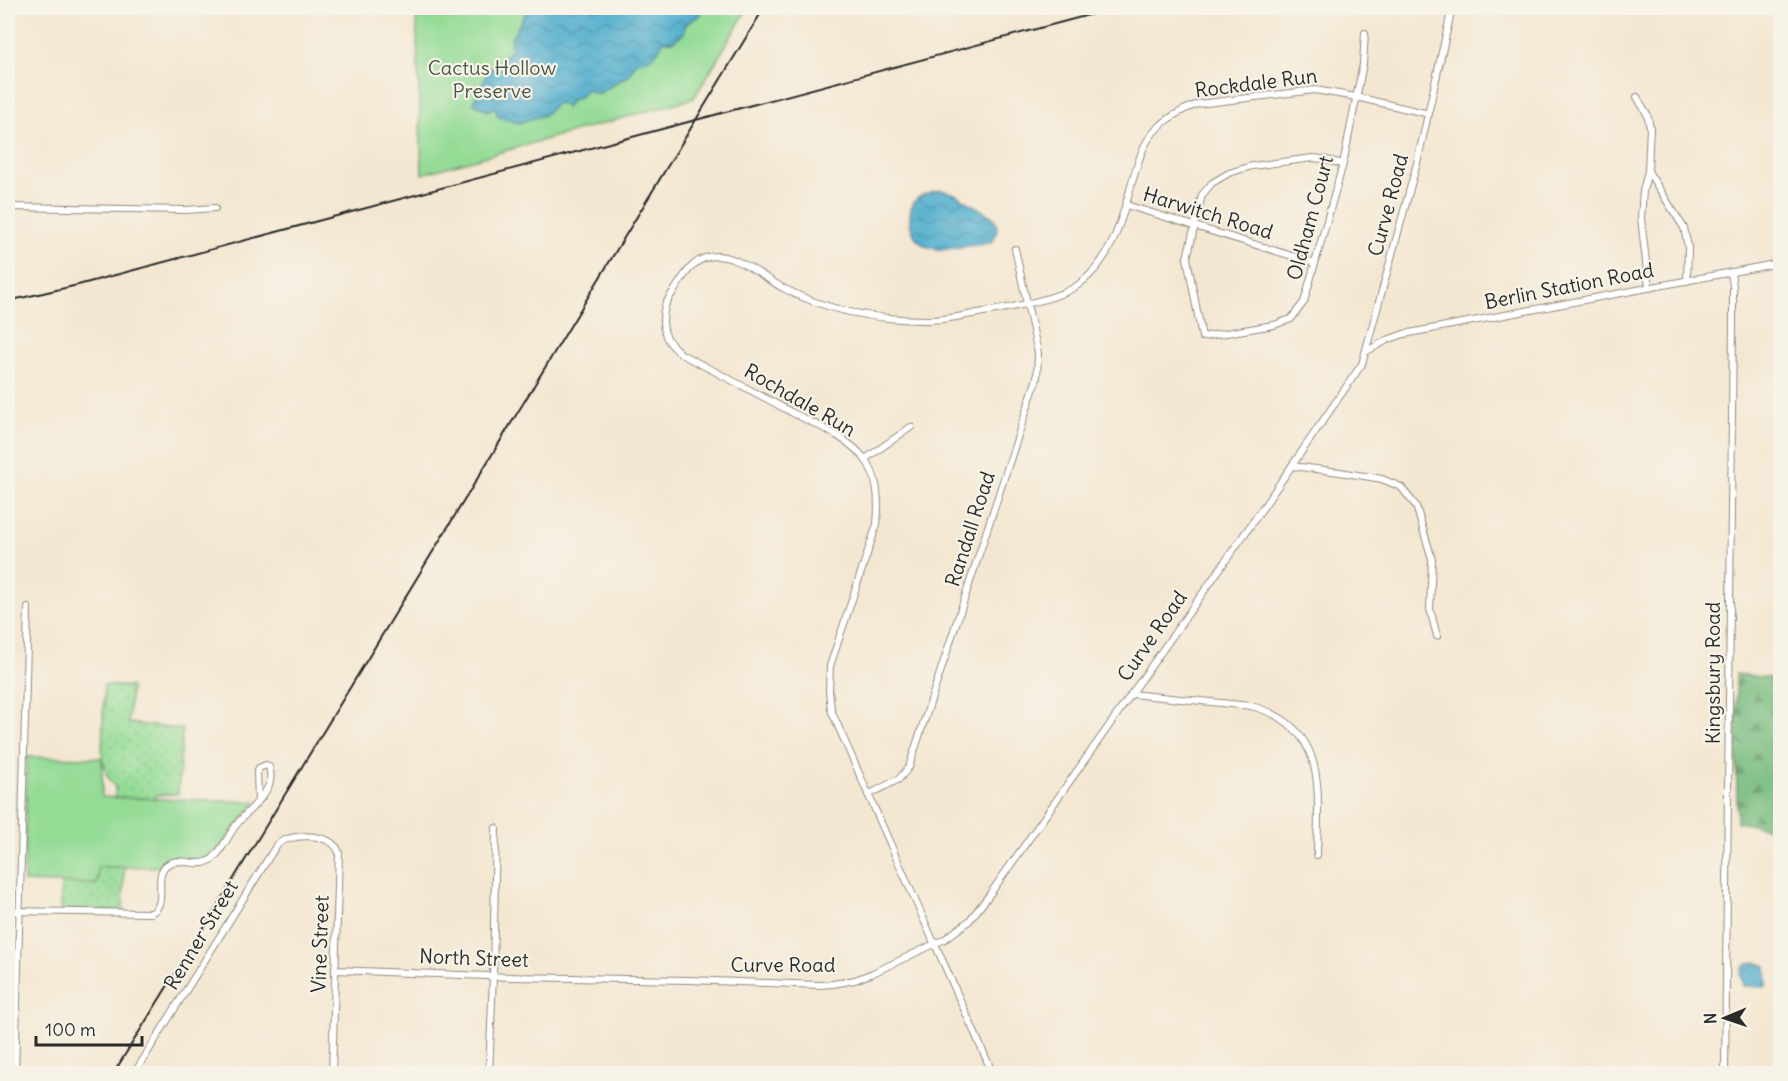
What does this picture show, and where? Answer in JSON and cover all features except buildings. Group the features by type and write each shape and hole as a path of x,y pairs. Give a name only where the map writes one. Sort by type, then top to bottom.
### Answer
{"street":[{"name":"Curve Road","path":"611,979 833,984 855,980 935,945 954,934 977,912 1362,364 1415,173 1452,8"},
{"name":"Oldham Court","path":"1194,226 1187,258 1202,337 1274,325 1291,319 1304,302 1343,164 1363,64 1365,33"},
{"name":"Rockdale Run","path":"979,313 1055,296 1077,286 1092,273 1106,257 1112,245 1137,164 1152,134 1164,122 1185,109 1198,104 1315,90 1429,114"},
{"path":"1637,97 1647,114 1650,127 1648,171 1643,191 1641,218 1649,288"},
{"path":"1194,226 1202,195 1212,183 1229,173 1252,166 1313,158 1343,164"},
{"path":"1648,171 1684,228 1688,247 1687,281"},
{"name":"Harwitch Road","path":"1126,205 1316,263"},
{"path":"8,207 186,210 215,208"},
{"name":"Randall Road","path":"868,795 899,779 909,767 1037,378 1038,353 1015,249"},
{"name":"Rochdale Run","path":"979,313 931,320 874,317 831,307 784,289 732,260 718,256 702,260 690,267 665,304 663,317 665,334 672,346 681,354 839,437 865,459 877,486 879,505 877,524 830,666 831,710 993,1074"},
{"name":"Berlin Station Road","path":"1367,351 1404,334 1780,263"},
{"name":"Kingsbury Road","path":"1725,1074 1733,334 1731,273"},
{"path":"865,459 911,427"},
{"path":"1292,466 1340,471 1382,479 1401,487 1416,506 1432,559 1430,609 1437,636"},
{"path":"15,1074 28,608"},
{"path":"1131,694 1251,706 1275,714 1285,721 1303,740 1314,763 1317,786 1317,855"},
{"path":"8,911 144,914 155,911 159,905 162,872 165,866 170,862 208,862 236,825 258,801 270,782 271,774 266,765 259,768 257,772 258,801"},
{"path":"489,1074 496,828"},
{"name":"Vine Street","path":"310,837 326,838 332,841 336,844 339,853 332,1074"},
{"name":"Renner Street","path":"134,1074 276,846 284,839 310,837"},
{"name":"North Street","path":"335,970 611,979"},
{"path":"8,1021 17,1021"}],"green space":[{"name":"Cactus Hollow Preserve","path":"416,8 748,8 694,98 422,174"},
{"path":"1736,674 1780,679 1780,830 1737,822"},
{"path":"104,685 131,687 128,723 182,729 178,794 156,795 155,799 115,797 115,787 107,776 102,758"},
{"path":"27,757 102,758 102,797 256,802 216,852 202,861 179,859 161,867 98,867 97,884 24,882"},
{"path":"97,867 124,867 123,911 61,910 61,883 96,884"}],"water":[{"path":"529,8 701,8 700,15 686,24 684,33 673,41 663,41 653,56 636,62 630,74 600,93 586,89 580,97 571,100 566,108 563,104 557,103 544,115 518,123 497,116 496,108 488,111 473,103 486,75 511,49 511,38"},
{"path":"941,190 955,194 993,217 997,229 993,241 980,245 942,249 930,248 918,240 910,225 911,208 917,198 922,195"},
{"path":"1755,962 1766,966 1767,984 1764,987 1743,986 1742,969 1747,964"}],"railway":[{"path":"113,1074 764,8"},
{"path":"8,301 78,285 1115,8"}]}
